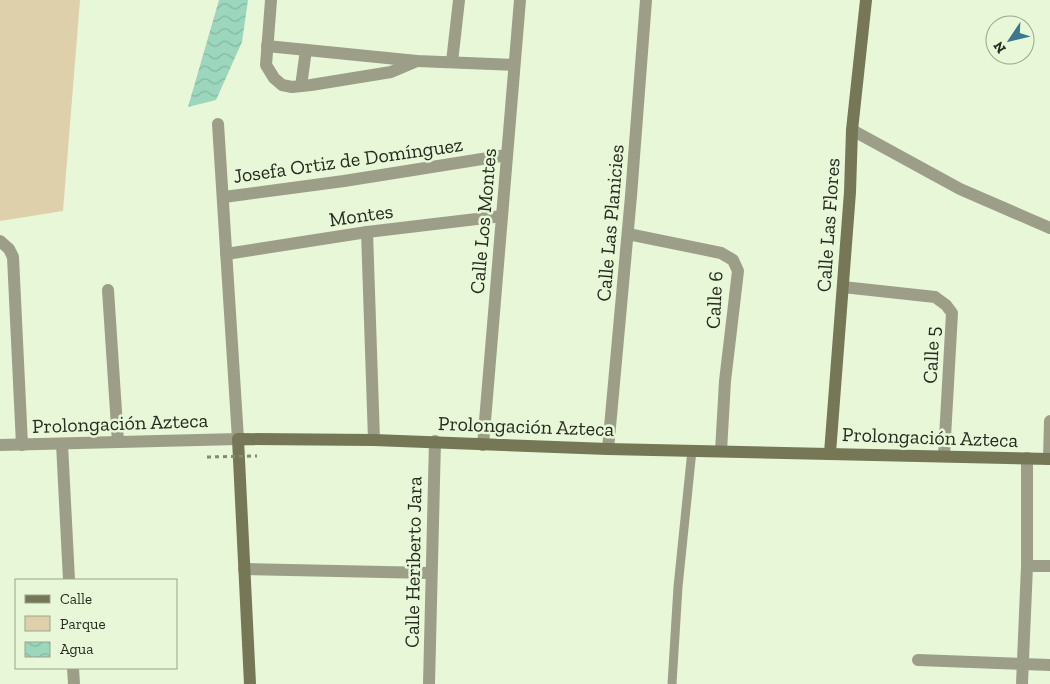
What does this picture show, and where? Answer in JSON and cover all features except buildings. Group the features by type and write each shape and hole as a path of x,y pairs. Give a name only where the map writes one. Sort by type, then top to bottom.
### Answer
{"street":[{"path":"271,0 266,65 274,78 282,85 301,86 391,72 417,61"},
{"path":"452,62 458,0"},
{"name":"Calle Los Montes","path":"483,445 520,0"},
{"name":"Calle Las Planicies","path":"608,449 628,234 646,0"},
{"name":"Calle Las Flores","path":"830,453 850,192 852,130 866,0"},
{"path":"267,46 417,61 514,65"},
{"path":"301,86 306,50"},
{"path":"218,124 238,439 250,684"},
{"path":"852,130 960,190 1050,228"},
{"name":"Josefa Ortiz de Domínguez","path":"224,196 344,181 507,155"},
{"name":"Montes","path":"226,254 367,232 502,216"},
{"path":"367,232 374,440"},
{"name":"Calle 6","path":"628,234 721,253 734,260 738,271 725,381 721,451"},
{"path":"2,242 13,258 22,445"},
{"name":"Calle 5","path":"843,287 935,297 946,305 952,313 944,456"},
{"path":"108,290 118,442"},
{"path":"1049,459 1050,420"},
{"name":"Prolongación Azteca","path":"0,445 238,439 374,440 608,449 1049,459"},
{"name":"Calle Heriberto Jara","path":"429,684 435,441"},
{"path":"62,444 69,579"},
{"path":"1022,684 1027,566 1027,458"},
{"path":"1027,566 1050,566"},
{"path":"244,569 431,573"},
{"path":"918,660 1050,665"},
{"path":"73,669 74,684"}],"lane":[{"path":"672,684 678,587 692,450"}],"path":[{"path":"207,457 257,456"}],"green space":[{"path":"0,0 80,0 63,211 0,221"}],"water":[{"path":"219,0 248,0 242,42 216,100 188,107"}]}
